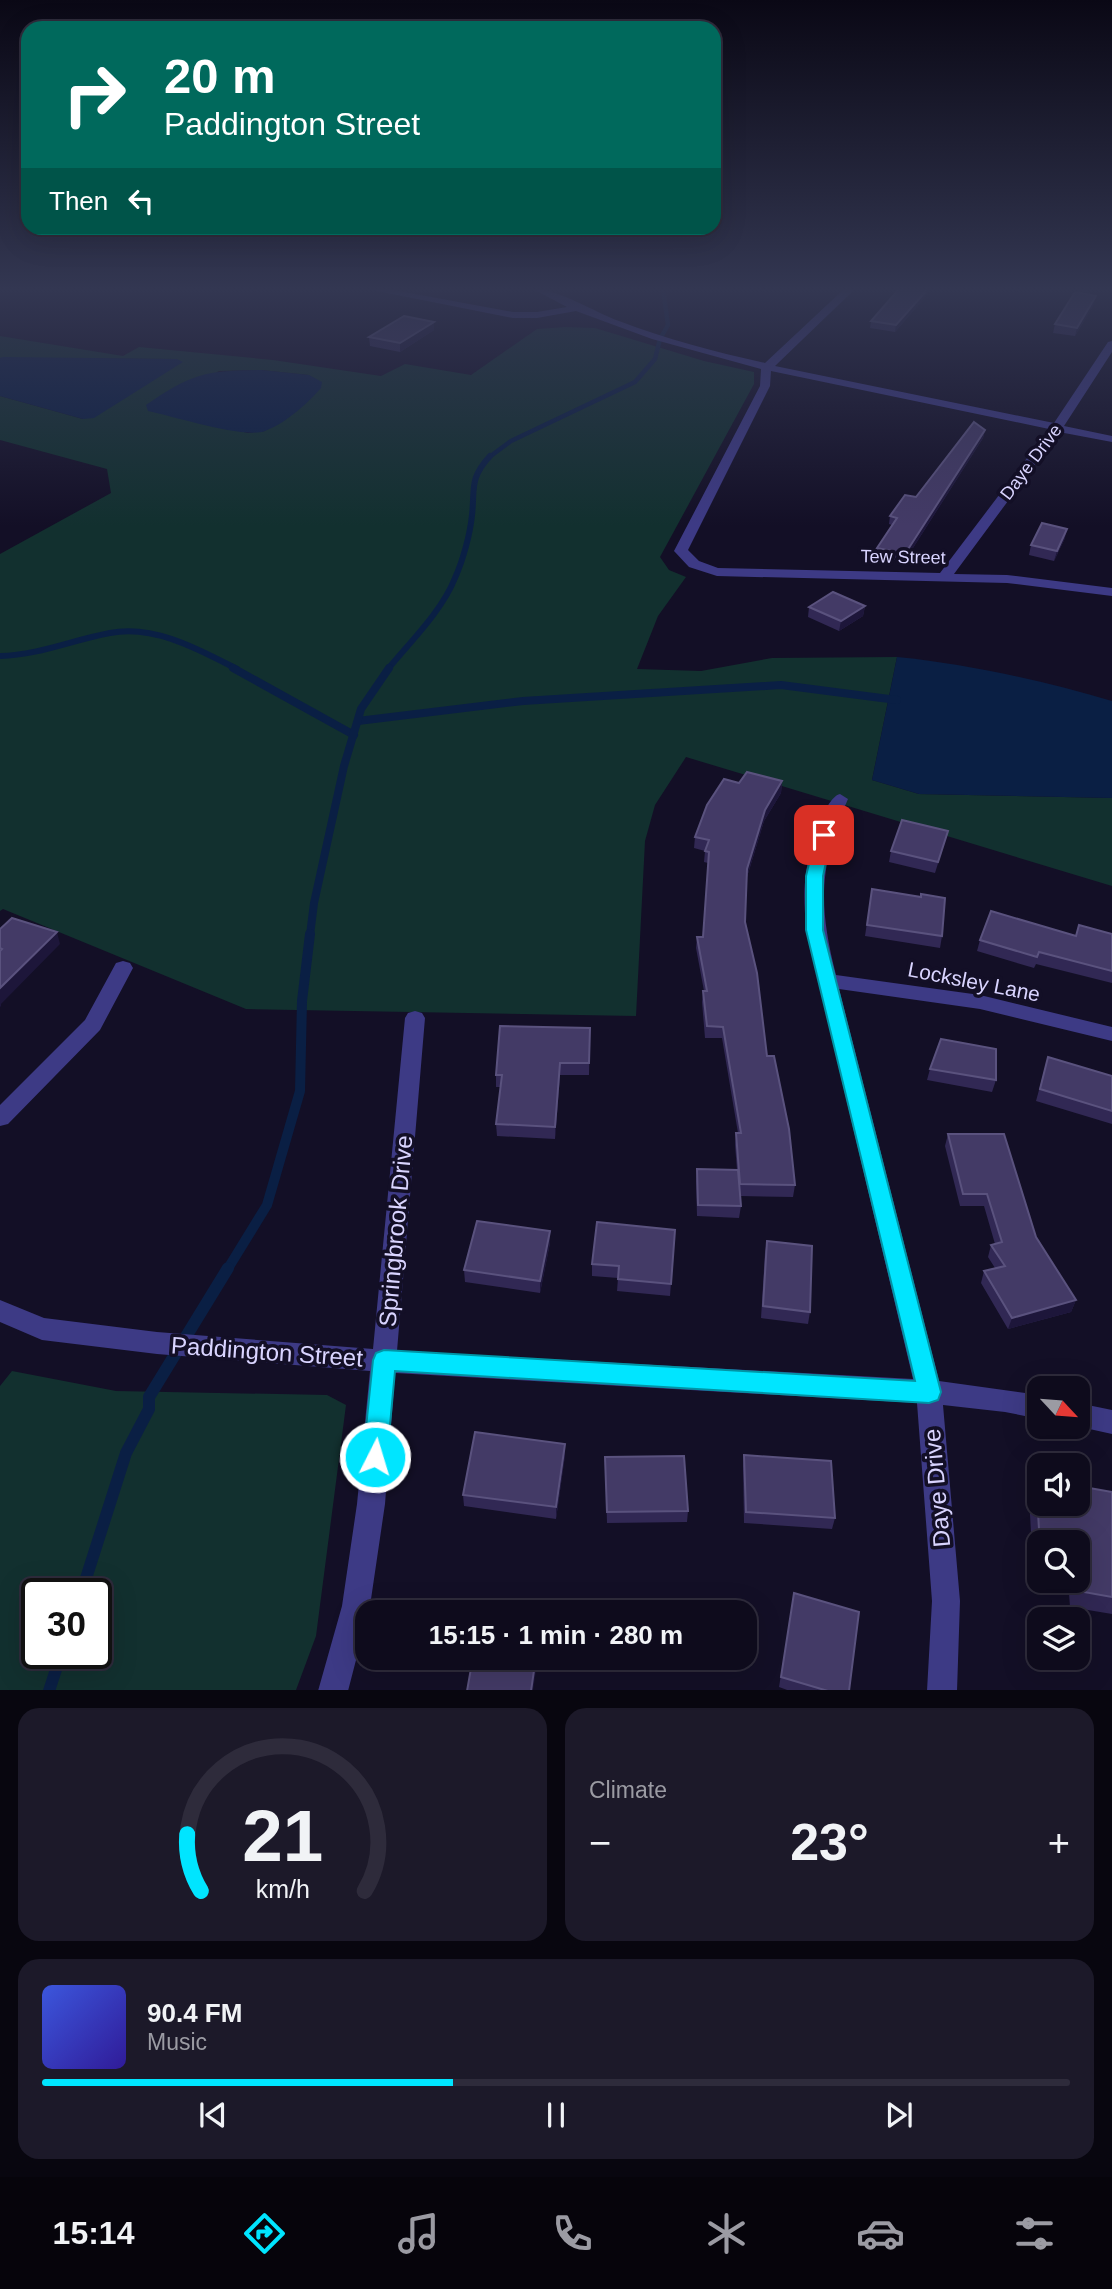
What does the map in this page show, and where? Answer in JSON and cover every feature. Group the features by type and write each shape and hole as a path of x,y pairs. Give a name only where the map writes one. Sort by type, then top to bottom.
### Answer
{"street":[{"path":"766,368 1112,439"},
{"name":"Tew Street","path":"766,368 765,386 681,551 694,564 717,572 945,576 1067,584 1112,592"},
{"name":"Daye Drive","path":"945,576 1057,428 1096,368"},
{"name":"Daye Drive","path":"840,799 824,835 814,876 815,930 929,1392 946,1601 942,1690"},
{"path":"0,1118 93,1025 123,968"},
{"name":"Locksley Lane","path":"826,980 979,1002 1112,1034"},
{"name":"Springbrook Drive","path":"333,1690 356,1606 371,1504 415,1018"},
{"name":"Paddington Street","path":"0,1311 41,1329 156,1343 384,1360 929,1392 1005,1399 1027,1404"},
{"path":"1090,1417 1112,1422"}],"green space":[{"path":"163,368 326,368 381,376 397,368 428,368 471,375 481,368 735,368 754,372 754,384 660,557 669,570 686,577 658,616 637,669 701,671 772,658 897,657 872,780 919,794 1112,798 1112,886 686,757 655,805 645,841 636,1016 246,1009 3,909 0,911 0,554 111,493 107,469 0,440 0,396 83,419","holes":["261,370 309,375 265,431 248,433 148,410 219,371"]},
{"path":"12,1371 116,1391 327,1395 346,1405 316,1636 296,1690 0,1690 0,1386"}],"water":[{"path":"0,368 174,368 94,418 83,419 0,396"},
{"path":"261,370 309,375 322,382 321,388 288,418 273,428 255,433 225,430 148,411 146,405 176,386 200,376 226,371"},
{"path":"897,657 1006,674 1112,701 1112,798 919,794 872,780"}],"building":[{"path":"974,422 985,430 905,554 877,548 897,518 890,516 905,495 916,497"},
{"path":"1042,523 1067,529 1057,551 1031,545"},
{"path":"833,592 865,606 841,621 809,607"},
{"path":"747,772 782,781 765,810 747,869 745,922 757,973 767,1056 774,1056 789,1129 795,1185 740,1184 736,1133 741,1133 723,1027 707,1026 703,991 707,991 697,937 703,937 709,852 705,851 709,840 695,837 707,805 724,779 739,783"},
{"path":"902,820 948,831 938,862 891,851"},
{"path":"872,889 945,898 942,936 867,925"},
{"path":"991,911 1076,936 1079,925 1112,934 1112,971 1039,952 1037,957 980,940"},
{"path":"12,918 57,932 0,988 0,929"},
{"path":"500,1026 590,1028 589,1063 560,1063 555,1127 496,1124 502,1075 496,1075"},
{"path":"941,1039 996,1049 996,1080 930,1069"},
{"path":"1048,1057 1112,1076 1112,1111 1040,1089"},
{"path":"948,1134 1004,1134 1036,1237 1076,1300 1012,1318 984,1271 1005,1266 991,1245 1002,1242 987,1194 963,1194"},
{"path":"697,1169 738,1170 741,1206 698,1205"},
{"path":"477,1221 550,1231 540,1281 464,1270"},
{"path":"597,1222 675,1230 671,1284 618,1279 619,1266 592,1264"},
{"path":"767,1241 812,1246 810,1312 763,1306"},
{"path":"475,1432 565,1444 556,1507 463,1495"},
{"path":"744,1455 831,1461 835,1518 746,1512"},
{"path":"684,1456 688,1511 607,1512 605,1457"},
{"path":"1090,1488 1112,1492 1112,1597 1089,1593 1090,1530 1039,1530 1038,1516 1090,1516"},
{"path":"794,1593 859,1612 849,1690 825,1690 781,1677"},
{"path":"471,1670 534,1670 531,1690 467,1690"}],"waterway":[{"path":"489,457 511,441 635,382 647,368"},
{"path":"388,669 434,614 449,590 468,539 476,478 489,457"},
{"path":"0,656 28,653 127,631 176,640 237,669"},
{"path":"233,668 353,735"},
{"path":"353,735 361,709 389,668"},
{"path":"358,721 523,701 781,685 897,700"},
{"path":"310,935 314,903 353,735"},
{"path":"227,1270 267,1205 300,1091 302,1001 310,934"},
{"path":"86,1578 126,1453 149,1409 149,1397 228,1268"},
{"path":"49,1690 56,1669"}],"route":[{"path":"375,1457 384,1360 929,1392 815,930 814,876 824,835"}]}
